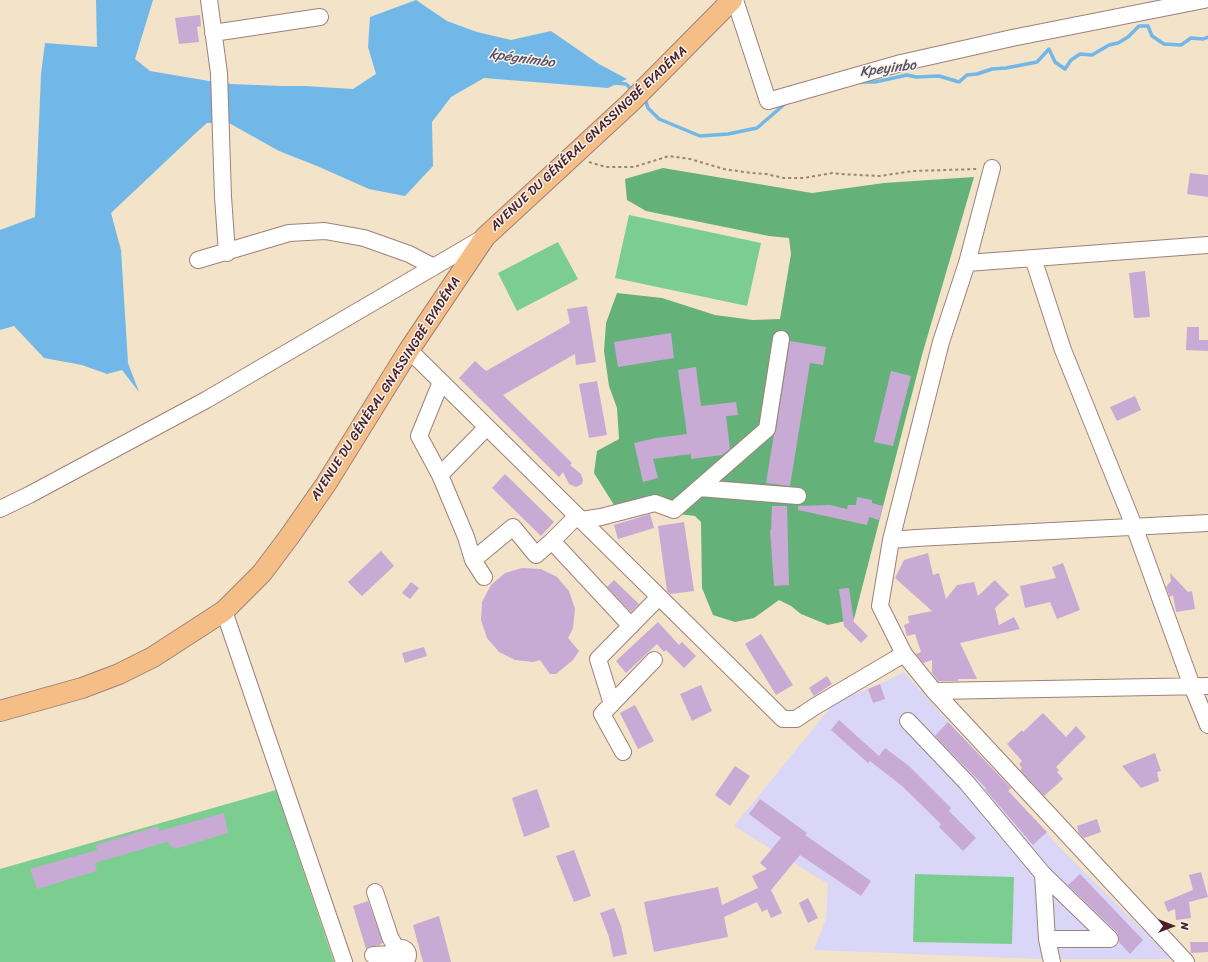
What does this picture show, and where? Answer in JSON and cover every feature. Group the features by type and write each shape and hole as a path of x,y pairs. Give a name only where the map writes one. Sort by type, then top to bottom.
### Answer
{"main road":[{"name":"AVENUE DU GÉNÉRAL GNASSINGBÉ EYADÉMA","path":"0,711 82,688 119,674 153,657 224,611 262,573 326,484 409,350 485,237 648,86 732,0"}],"street":[{"path":"209,0 219,73 223,197 227,252"},
{"path":"735,0 768,101 909,61 1012,38 1204,0"},
{"path":"213,33 320,17"},
{"path":"992,168 967,263 941,342 891,540 880,606 904,654 934,692 1186,962"},
{"path":"198,260 289,233 325,231 364,238 409,254 434,267"},
{"path":"0,509 206,400 485,237"},
{"path":"967,263 1208,245"},
{"path":"1033,258 1063,350 1200,686 1208,725"},
{"path":"473,560 513,527 536,556 579,518 601,517 655,503 674,510 767,429 781,339"},
{"path":"409,350 782,719 796,719 904,654"},
{"path":"441,382 419,436 440,475 466,537 473,560 484,577"},
{"path":"440,475 487,427"},
{"path":"699,488 798,496"},
{"path":"891,540 1208,523"},
{"path":"552,541 631,626"},
{"path":"612,704 598,659 659,597"},
{"path":"224,611 344,962"},
{"path":"623,752 602,714 654,660"},
{"path":"934,692 1200,686"},
{"path":"908,721 967,783 1043,874 1110,939 1047,939"},
{"path":"1043,874 1047,939 1052,962"},
{"path":"373,955 399,957 390,937 375,892"}],"path":[{"path":"585,163 591,162 606,167 634,167 669,156 690,159 724,169 751,174 766,174 784,178 804,178 832,173 880,176 913,172 992,168"}],"shaded area":[{"path":"904,672 1062,850 1161,948 1171,956 1170,959 1039,959 814,950 826,919 828,884 734,826 835,702 882,683"}],"green space":[{"path":"663,168 812,193 884,183 974,177 922,355 854,619 828,625 801,614 791,606 779,600 754,618 735,622 713,615 702,588 701,522 695,516 670,513 643,500 614,505 594,473 597,451 619,439 617,408 609,386 604,351 606,323 617,293 662,298 715,315 753,320 780,319 791,254 789,238 769,236 646,211 627,200 625,179"},
{"path":"629,215 761,243 747,306 615,278"},
{"path":"558,242 578,279 517,311 498,273"},
{"path":"276,790 334,962 0,962 0,869"},
{"path":"915,874 1014,877 1012,944 913,942"}],"water":[{"path":"96,0 153,0 135,59 150,71 209,81 231,84 353,89 376,74 368,47 370,17 416,0 447,21 477,32 511,40 551,31 599,64 627,79 608,88 484,78 451,97 432,122 433,166 405,196 369,189 279,151 229,123 207,123 111,213 121,250 128,363 139,392 122,370 107,374 82,365 44,358 14,326 0,330 0,230 35,217 41,74 45,43 97,47"}],"building":[{"path":"200,15 201,26 197,27 199,42 179,44 175,18"},
{"path":"1190,173 1208,175 1208,197 1187,194"},
{"path":"1145,271 1150,317 1134,318 1129,273"},
{"path":"587,306 596,362 576,365 575,354 503,395 572,463 570,465 581,474 583,480 582,484 576,487 569,484 563,472 559,477 459,378 475,361 486,371 570,323 567,309"},
{"path":"1187,327 1199,327 1199,340 1208,340 1208,351 1186,350"},
{"path":"671,333 674,358 618,367 614,342"},
{"path":"790,341 826,347 823,365 810,363 790,486 766,483"},
{"path":"696,367 701,406 736,402 738,415 726,416 730,449 722,455 691,459 691,454 653,459 658,478 643,482 634,443 656,438 687,434 678,370"},
{"path":"891,371 911,376 893,446 874,442"},
{"path":"597,381 607,435 589,438 579,384"},
{"path":"1135,396 1141,410 1117,421 1110,407"},
{"path":"505,474 554,522 541,536 492,488"},
{"path":"857,497 872,500 872,503 883,506 879,520 869,517 867,525 798,510 798,506 830,505 847,509 848,505 856,505"},
{"path":"772,506 787,506 789,585 774,586 770,530"},
{"path":"650,514 654,528 618,539 614,525"},
{"path":"684,522 694,591 670,594 667,591 658,526"},
{"path":"381,551 394,566 362,596 348,582"},
{"path":"928,553 933,575 939,573 946,599 957,585 974,582 978,596 995,580 1009,595 995,608 999,625 1014,617 1020,629 960,643 977,679 938,681 932,673 932,660 923,663 916,654 921,652 915,634 907,636 904,625 909,623 908,616 932,611 895,578 904,560"},
{"path":"1063,563 1080,610 1057,619 1050,602 1025,608 1020,586 1056,578 1052,567"},
{"path":"522,568 541,569 557,577 569,591 575,609 573,628 568,638 579,651 573,660 556,674 550,674 540,660 533,662 515,660 499,652 487,638 481,620 482,602 491,585 505,573"},
{"path":"1170,573 1188,592 1192,591 1195,609 1176,612 1173,595 1170,597 1166,587 1171,581"},
{"path":"614,580 639,604 631,612 607,587"},
{"path":"411,582 419,588 410,599 402,593"},
{"path":"849,588 854,622 868,636 861,643 844,626 839,589"},
{"path":"658,622 679,645 682,642 696,656 684,668 666,650 664,652 657,644 626,673 616,661"},
{"path":"761,634 793,685 776,695 745,644"},
{"path":"424,647 427,656 405,663 402,653"},
{"path":"827,676 832,684 814,696 809,688"},
{"path":"880,684 885,699 873,703 868,689"},
{"path":"701,685 712,711 692,721 680,694"},
{"path":"635,705 654,741 638,749 620,713"},
{"path":"1043,713 1066,737 1076,726 1086,737 1056,767 1059,770 1057,772 1063,779 1044,796 1020,770 1022,768 1019,764 1022,761 1007,744 1022,730 1023,732"},
{"path":"839,720 879,756 885,748 909,766 951,808 949,811 976,838 963,851 939,827 941,824 902,786 870,761 868,763 831,730"},
{"path":"948,722 1011,788 1008,791 1047,832 1033,845 985,789 986,788 935,736"},
{"path":"1155,753 1161,771 1157,772 1159,781 1141,788 1122,766"},
{"path":"735,766 750,776 730,806 715,795"},
{"path":"537,789 550,827 524,837 512,798"},
{"path":"760,799 807,833 805,835 871,881 861,896 800,855 771,890 782,913 771,918 767,909 762,912 757,902 724,917 728,937 654,952 644,902 718,887 722,905 758,888 752,876 767,869 760,863 781,838 749,814"},
{"path":"224,813 228,833 175,849 167,842 95,863 97,871 37,889 30,869 97,850 96,845 158,826 159,831"},
{"path":"1097,819 1101,832 1084,838 1079,833 1077,826"},
{"path":"574,850 591,896 574,902 556,856"},
{"path":"1201,872 1208,897 1189,902 1191,918 1176,920 1175,909 1168,912 1164,902 1193,890 1189,875"},
{"path":"1080,874 1143,940 1130,954 1119,942 1117,932 1068,885"},
{"path":"808,898 818,918 808,923 799,903"},
{"path":"368,901 383,943 380,944 381,945 368,947 366,949 353,906"},
{"path":"614,908 621,926 627,954 613,957 609,937 600,913"},
{"path":"439,916 451,962 423,962 413,925"},
{"path":"1190,942 1208,942 1208,952 1191,953"}],"waterway":[{"name":"Kpeyinbo","path":"862,82 875,82 907,75 916,77 939,76 959,82 967,75 977,74 992,69 1037,62 1049,49 1055,62 1065,69 1071,60 1080,54 1092,55 1109,45 1118,43 1128,37 1139,26 1148,26 1152,36 1164,44 1181,45 1191,38 1203,39 1208,37"},
{"name":"kpégnimbo","path":"614,83 626,84 633,91"},
{"name":"Kpeyinbo","path":"643,99 648,108 659,119 700,136 728,134 757,128 787,102"}]}
